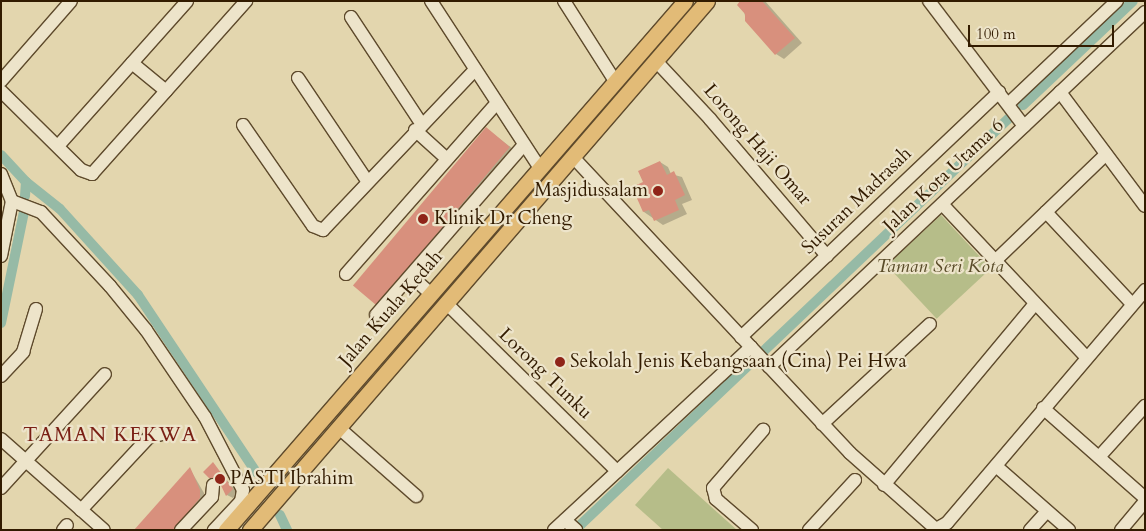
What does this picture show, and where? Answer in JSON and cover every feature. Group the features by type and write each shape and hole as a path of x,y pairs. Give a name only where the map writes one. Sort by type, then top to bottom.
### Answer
{"main road":[{"name":"Jalan Kuala Kedah","path":"250,530 707,1"},
{"name":"Jalan Kuala Kedah","path":"226,530 615,82 677,4"}],"street":[{"path":"1,81 71,1"},
{"path":"58,146 187,1"},
{"path":"1,90 81,170 92,174 246,1"},
{"path":"431,1 540,168"},
{"path":"564,1 615,82"},
{"path":"929,1 1024,126"},
{"path":"1008,104 1117,1"},
{"name":"Jalan Kota Utama 6","path":"554,530 571,525 617,471 760,357 942,204 1145,12"},
{"path":"351,17 418,127 447,159"},
{"name":"Lorong Haji Omar","path":"656,62 710,119 827,256"},
{"path":"132,63 166,92"},
{"path":"242,125 319,230 326,228 418,127 475,70"},
{"path":"298,78 368,182"},
{"name":"Susuran Madrasah","path":"741,337 998,92"},
{"path":"1060,92 1145,206"},
{"path":"346,274 497,103"},
{"path":"376,316 524,145"},
{"path":"995,261 1106,154"},
{"path":"573,157 822,424 884,485 936,529 996,466 1043,408 1145,290"},
{"path":"1,174 12,201 1,256"},
{"path":"12,201 41,212 110,286 146,330 205,417 243,490 241,502 214,530"},
{"path":"942,204 1086,358"},
{"path":"1046,212 1132,304"},
{"path":"411,276 431,294"},
{"name":"Lorong Tunku","path":"446,304 617,471"},
{"path":"884,485 1035,304"},
{"path":"1,376 23,352 36,309"},
{"path":"822,424 930,324"},
{"path":"1,488 106,374"},
{"path":"1099,457 1145,406"},
{"path":"1043,408 1145,500 1121,530"},
{"path":"340,428 416,496"},
{"path":"752,530 714,493 716,482 763,430"},
{"path":"81,510 149,437 162,434"},
{"path":"1,439 104,530"},
{"path":"996,466 1069,530"},
{"path":"809,530 855,480"},
{"path":"181,530 212,498 213,486"},
{"path":"1030,530 1047,511"}],"green space":[{"name":"Taman Seri Kota","path":"941,215 991,268 937,319 887,265"},
{"path":"668,468 737,530 663,530 635,505"}],"building":[{"path":"740,1 762,1 795,38 775,55 745,21 745,14 737,5"},
{"path":"486,127 510,147 377,305 353,286"},
{"name":"Masjidussalam","path":"660,161 667,175 674,171 685,195 675,200 679,210 654,221 649,210 643,212 632,187 643,182 638,171"},
{"name":"PASTI Ibrahim","path":"213,462 233,489 226,496 218,479 209,478 203,472"},
{"path":"190,467 200,490 200,498 173,530 134,530"}],"waterway":[{"path":"1023,105 1133,1"},
{"path":"575,530 1009,118"},
{"path":"1,155 26,182 60,209 138,295 256,472"},
{"path":"25,196 26,182"},
{"path":"1,323 24,212"},
{"path":"280,515 287,530"}],"place":[{"name":"Masjidussalam","path":"658,191"},
{"name":"Klinik Dr Cheng","path":"423,219"},
{"name":"Sekolah Jenis Kebangsaan (Cina) Pei Hwa","path":"560,362"},
{"name":"PASTI Ibrahim","path":"220,479"}],"district":[{"name":"TAMAN KEKWA","path":"110,434"}]}
